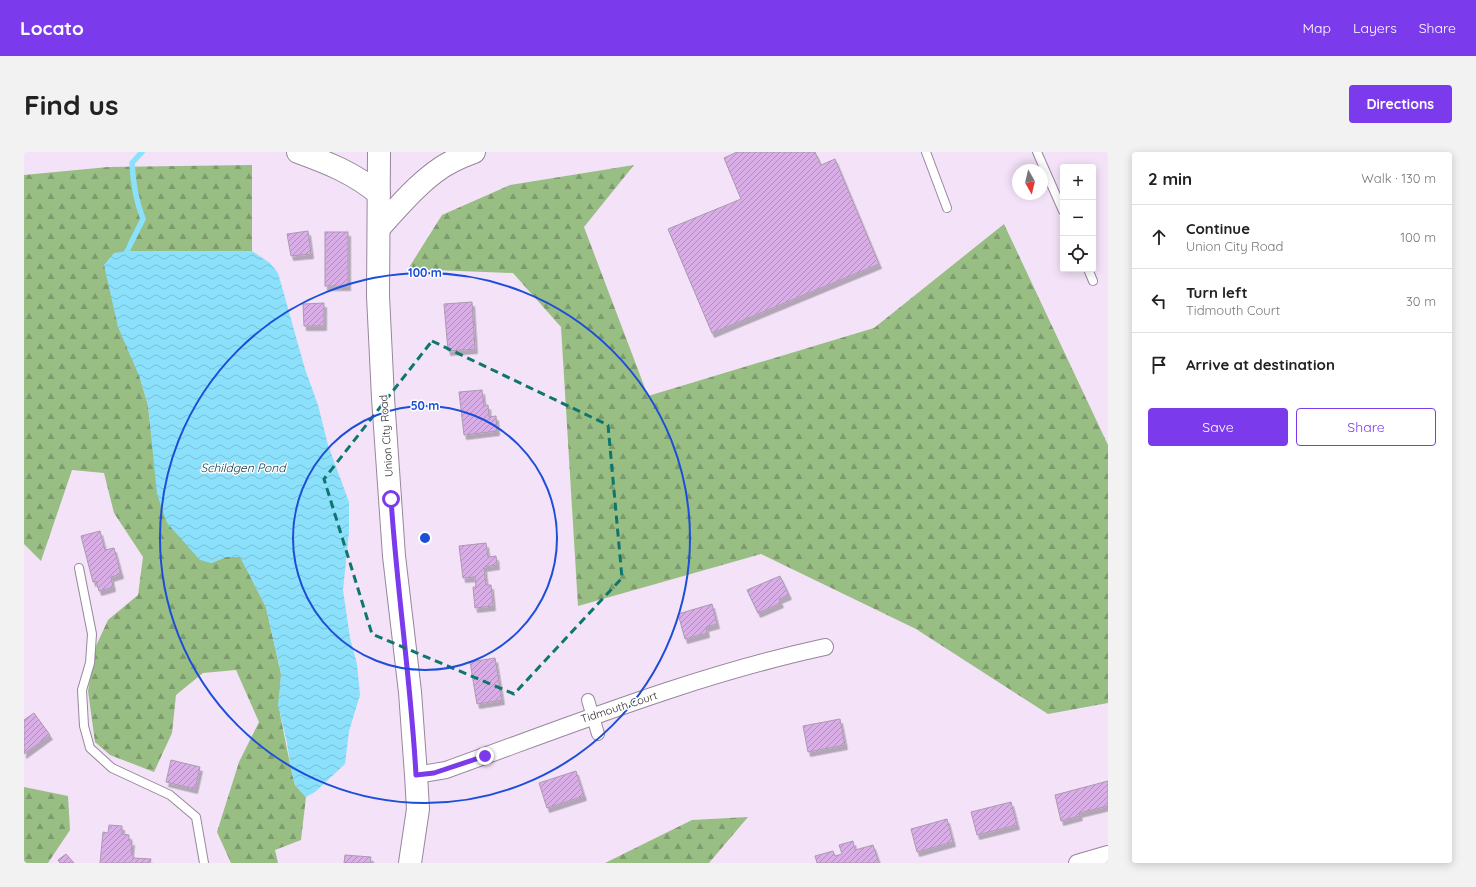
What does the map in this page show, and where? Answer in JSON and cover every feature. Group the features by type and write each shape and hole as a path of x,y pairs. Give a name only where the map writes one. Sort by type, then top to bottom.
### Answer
{"main road":[{"path":"298,152 334,165 356,176 379,194"},
{"name":"Union City Road","path":"379,152 378,296 384,405 394,556 410,692 418,809 410,863"},
{"path":"379,228 409,195 430,177 450,162 474,152"}],"street":[{"name":"Tidmouth Court","path":"416,775 446,770 593,716 772,658 825,647"},
{"path":"588,700 598,734"},
{"path":"1077,863 1108,854"}],"lane":[{"path":"926,152 947,208"},
{"path":"1037,152 1060,204"},
{"path":"1089,272 1093,281"},
{"path":"79,568 92,634 90,663 82,690 84,726 90,748 112,768 170,795 196,817 204,863"}],"highlighted area":[{"path":"432,341 608,425 622,578 514,694 372,634 324,479"}],"green space":[{"path":"252,165 252,251 127,251 140,378 148,405 153,448 211,563 226,557 240,556 266,607 281,674 280,714 291,769 295,785 306,797 301,840 275,850 278,863 231,863 217,832 239,762 259,722 236,670 203,673 176,695 172,733 154,772 110,755 95,742 88,691 96,646 108,620 138,595 143,557 114,513 104,473 72,470 41,561 24,544 24,175 108,167"},
{"path":"634,165 584,227 648,396 874,328 1004,224 1108,445 1108,703 1048,714 916,629 761,554 578,606 561,327 513,273 408,269 442,215 510,185"},
{"path":"24,787 68,796 70,830 48,863 24,863"},
{"path":"748,817 709,863 605,863 692,820"}],"water":[{"name":"Schildgen Pond","path":"127,251 252,251 270,263 278,273 305,369 318,405 328,445 349,502 349,532 343,590 350,638 357,664 360,695 349,731 345,764 315,792 306,797 295,785 291,769 287,743 278,705 281,674 266,607 240,557 226,557 211,563 200,560 167,523 157,494 148,405 140,378 118,327 104,265 114,253"}],"building":[{"path":"737,152 815,152 821,165 835,159 879,264 712,333 668,229 741,199 724,158"},
{"path":"308,231 311,254 291,256 287,234"},
{"path":"325,232 348,232 348,286 325,286"},
{"path":"472,302 475,349 448,351 444,304"},
{"path":"324,303 324,326 304,326 303,304"},
{"path":"482,390 484,406 488,405 489,417 496,416 497,431 464,435 459,392"},
{"path":"100,531 105,550 114,548 121,574 111,577 113,587 99,591 96,581 93,582 81,536"},
{"path":"486,543 488,557 496,556 497,565 484,567 486,585 491,585 493,606 475,608 473,587 476,587 475,577 463,578 459,546"},
{"path":"780,576 789,595 779,599 781,603 758,613 747,590"},
{"path":"712,604 717,624 706,627 707,633 685,639 678,614"},
{"path":"495,658 502,700 477,704 470,662"},
{"path":"34,713 50,735 24,754 24,720"},
{"path":"840,719 845,745 808,752 803,726"},
{"path":"171,760 200,767 195,789 166,782"},
{"path":"576,771 584,796 547,808 539,783"},
{"path":"1108,781 1108,806 1079,813 1080,816 1061,821 1055,795"},
{"path":"1011,802 1017,825 977,835 971,812"},
{"path":"947,819 953,842 917,852 911,829"},
{"path":"109,825 122,826 122,834 129,835 129,841 132,841 131,853 133,854 133,858 151,859 150,863 100,863 103,832 108,833"},
{"path":"853,841 855,850 873,845 879,863 817,863 815,856 833,851 835,856 842,854 839,845"},
{"path":"66,854 74,863 60,863 58,860"},
{"path":"345,855 371,857 370,863 344,863"}],"waterway":[{"path":"127,251 143,219 135,192 132,163 142,152"}],"route":[{"path":"391,499 394,556 410,692 416,775 446,770 485,756"}]}
